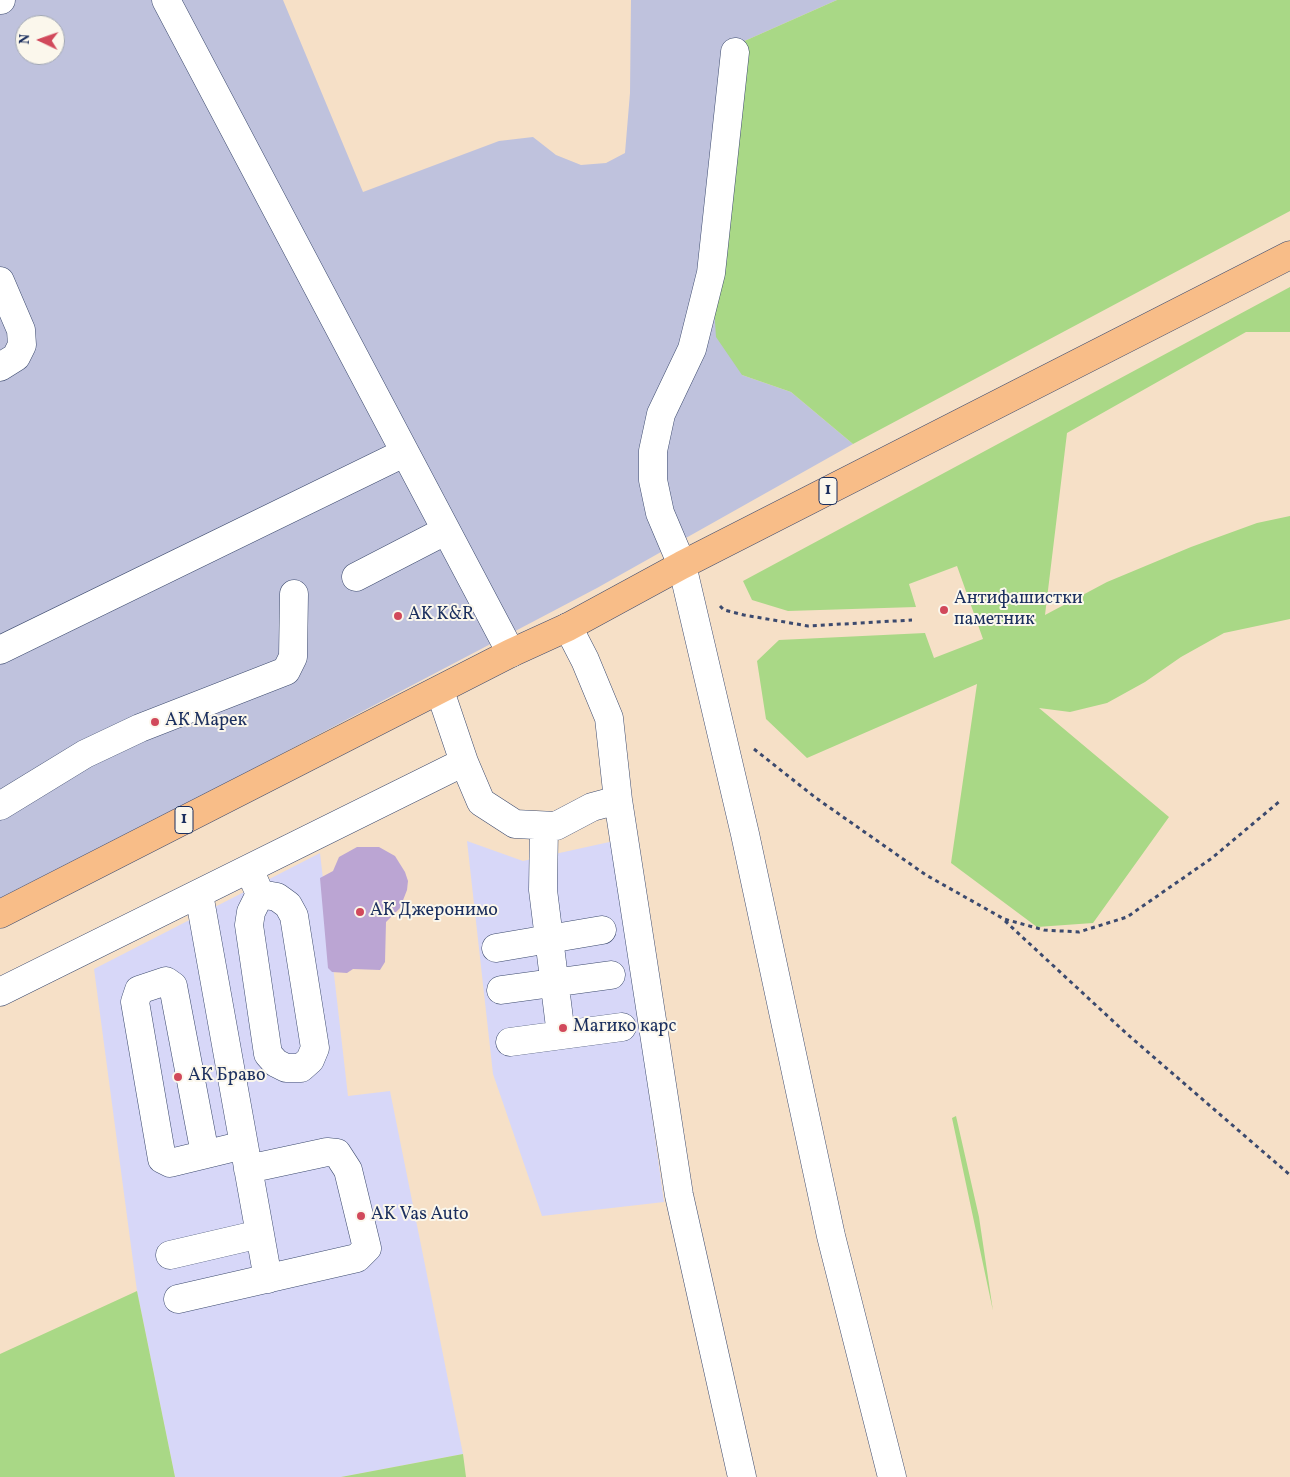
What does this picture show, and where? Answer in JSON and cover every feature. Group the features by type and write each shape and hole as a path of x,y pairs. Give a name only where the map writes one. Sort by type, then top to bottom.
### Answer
{"main road":[{"name":"1","path":"1,910 440,691 511,653 568,627 682,565 1290,255"}],"street":[{"path":"166,0 511,653"},
{"path":"735,52 710,273 692,349 661,414 653,450 653,480 660,513 682,565 745,834 831,1236 892,1477"},
{"path":"0,281 21,330 22,345 16,357 0,367"},
{"path":"0,650 404,453"},
{"path":"356,577 445,530"},
{"path":"0,806 85,754 132,731 286,671 293,657 294,594"},
{"path":"568,627 585,660 609,718 618,800 679,1195 742,1477"},
{"path":"440,691 464,762 481,802 515,824 556,826 592,807 618,800"},
{"path":"0,992 464,762"},
{"path":"544,826 543,890 562,1035"},
{"path":"249,869 260,894 252,912 249,926 268,1054 281,1066 301,1068 310,1060 315,1048 294,916 288,905 277,897 260,894"},
{"path":"199,894 268,1279"},
{"path":"496,948 602,930"},
{"path":"501,990 610,975"},
{"path":"178,1298 357,1258 367,1248 348,1170 337,1152 246,1157 205,1154 170,1163 162,1159 134,1002 139,990 166,981 173,986 205,1154"},
{"path":"510,1042 622,1027"},
{"path":"170,1254 260,1234"}],"path":[{"path":"719,605 724,610 744,615 808,626 912,620"},
{"path":"719,721 816,798 926,875 1004,919 1127,1034 1290,1175"},
{"path":"1004,919 1044,930 1079,932 1127,917 1212,858 1280,801"}],"shaded area":[{"path":"0,0 283,0 363,192 499,141 533,137 556,155 581,165 606,163 625,153 630,93 631,0 837,0 731,47 742,375 791,392 853,444 597,588 0,902"},
{"path":"467,841 523,861 614,841 664,1202 542,1216 493,1074"},
{"path":"320,853 348,1096 390,1091 463,1454 341,1477 175,1477 137,1291 94,969"}],"green space":[{"path":"837,0 1290,0 1290,211 853,444 791,392 742,375 716,337 714,307 731,47"},
{"path":"1290,287 1290,332 1246,332 1067,433 1045,615 1107,582 1191,547 1257,523 1290,516 1290,619 1224,633 1107,703 1070,712 1039,708 1169,817 1093,923 1037,927 951,863 977,684 807,758 766,719 757,661 779,640 925,633 934,658 983,639 957,566 909,584 916,607 788,611 752,600 743,581"},
{"path":"956,1116 979,1217 993,1311 952,1118"},
{"path":"137,1291 175,1477 0,1477 0,1354"},
{"path":"463,1454 466,1477 341,1477"}],"building":[{"name":"АК Джеронимо","path":"357,847 379,847 395,856 405,872 408,881 407,890 400,908 386,922 385,962 380,970 353,969 347,973 332,972 328,968 320,878 333,871 339,857"}],"place":[{"name":"Антифашистки паметник","path":"944,610"},
{"name":"AK K&R","path":"398,616"},
{"name":"АК Марек","path":"155,722"},
{"name":"АК Джеронимо","path":"360,912"},
{"name":"Магико карс","path":"563,1028"},
{"name":"АК Браво","path":"178,1077"},
{"name":"AK Vas Auto","path":"361,1216"}]}
